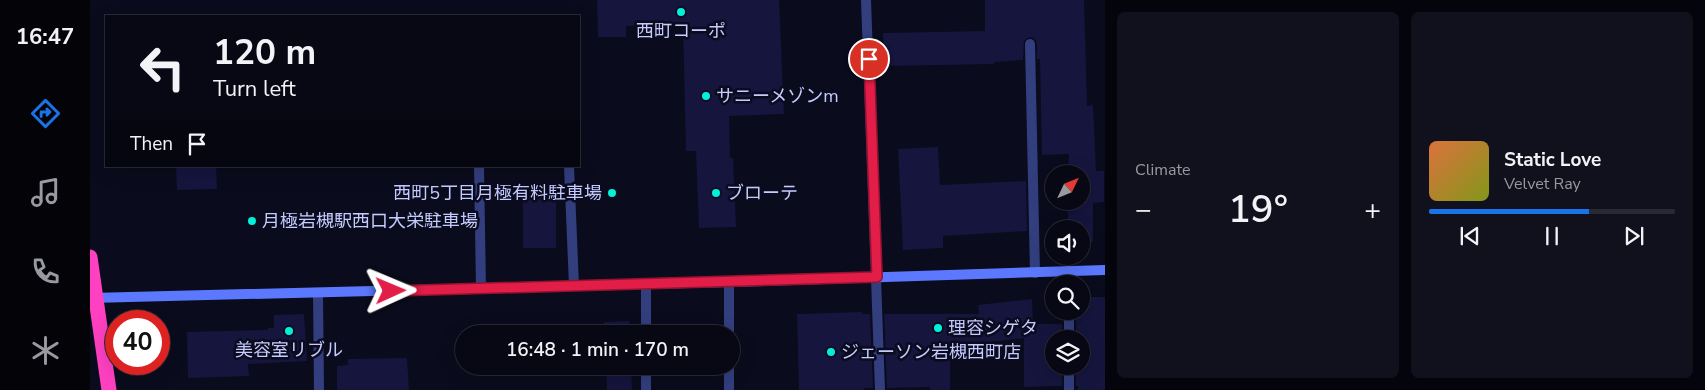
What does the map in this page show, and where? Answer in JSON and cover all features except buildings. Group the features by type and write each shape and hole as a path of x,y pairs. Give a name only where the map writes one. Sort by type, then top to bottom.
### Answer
{"highway":[{"path":"90,257 93,298 108,390"}],"street":[{"path":"866,0 880,390"},
{"path":"1030,44 1035,273"},
{"path":"479,167 481,288"},
{"path":"569,167 574,286"},
{"path":"93,298 729,282 1105,270"},
{"path":"729,282 729,325"},
{"path":"646,284 646,325"},
{"path":"318,293 319,390"},
{"path":"646,375 646,390"},
{"path":"729,375 729,390"},
{"path":"1069,375 1069,390"}],"place":[{"name":"西町コーポ","path":"681,12"},
{"name":"サニーメゾンm","path":"706,96"},
{"name":"西町5丁目月極有料駐車場","path":"612,193"},
{"name":"ブローテ","path":"716,193"},
{"name":"月極岩槻駅西口大栄駐車場","path":"252,221"},
{"name":"理容シゲタ","path":"938,328"},
{"name":"美容室リブル","path":"289,331"},
{"name":"ジェーソン岩槻西町店","path":"831,352"}],"route":[{"path":"391,291 877,277 869,59"}]}
